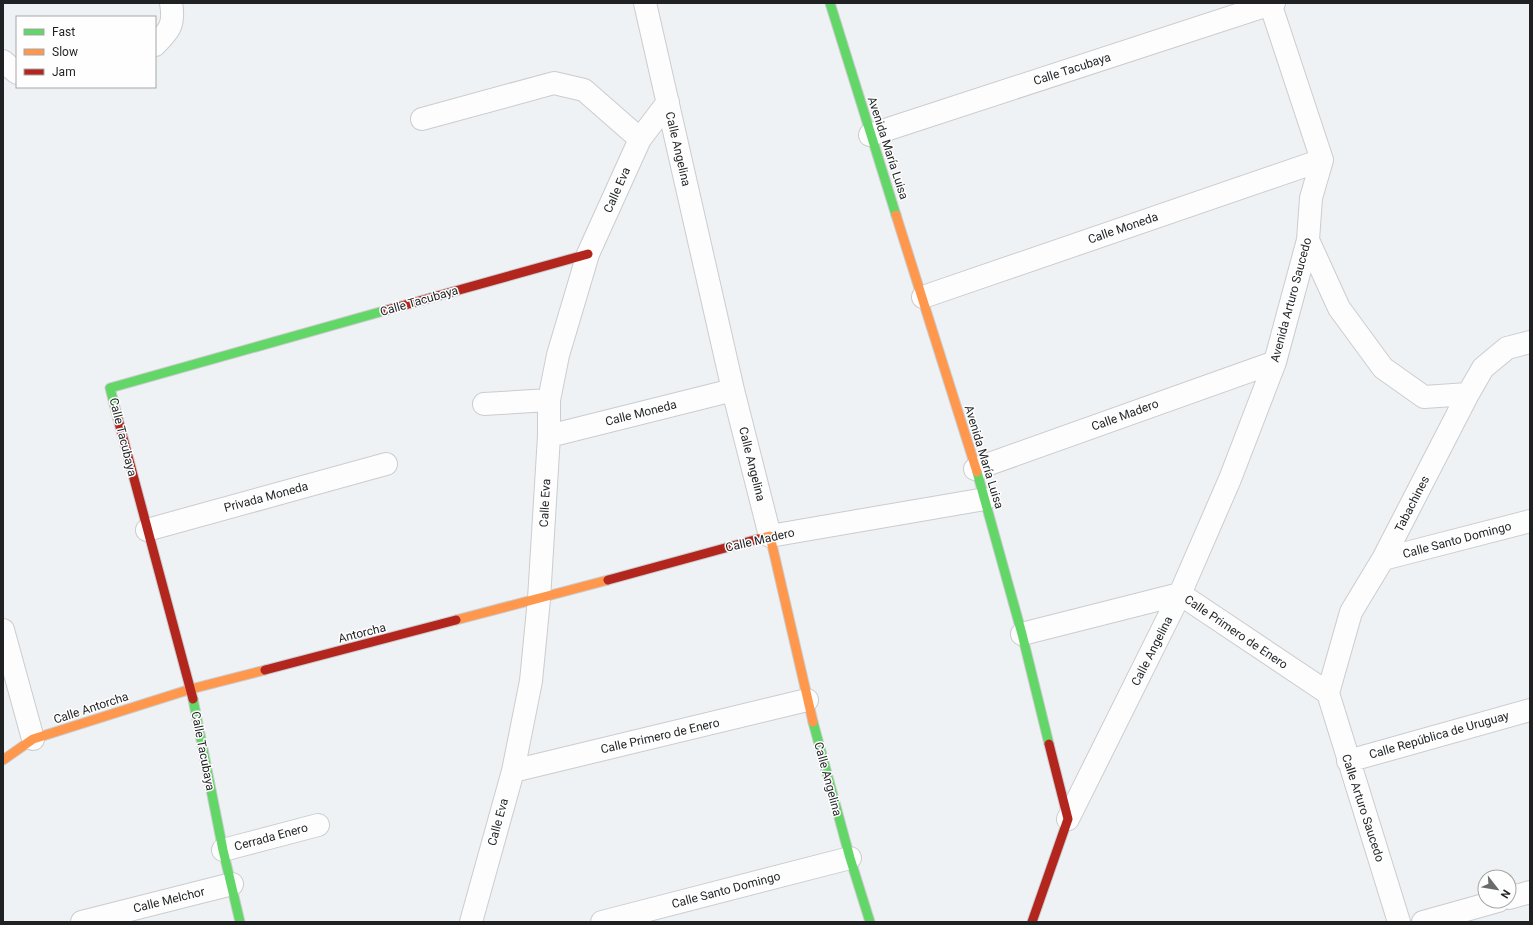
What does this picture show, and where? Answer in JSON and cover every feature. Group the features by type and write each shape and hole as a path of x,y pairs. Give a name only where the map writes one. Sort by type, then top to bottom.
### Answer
{"street":[{"path":"156,44 170,30 172,10 171,3"},
{"name":"Calle Angelina","path":"645,3 733,390 770,536 807,700 850,858 870,922"},
{"name":"Avenida María Luisa","path":"830,3 985,499 1022,634 1068,819"},
{"path":"1271,3 1322,160"},
{"name":"Calle Tacubaya","path":"870,135 1271,3"},
{"path":"422,119 554,83 584,90 640,139"},
{"name":"Calle Eva","path":"471,922 512,771 531,681 539,599 549,436 549,400 558,354 588,254 640,139 668,102"},
{"name":"Avenida Arturo Saucedo","path":"1230,479 1275,362 1308,240 1311,198 1322,160"},
{"name":"Calle Moneda","path":"923,297 1322,160"},
{"path":"1308,240 1339,308 1383,368 1424,397 1468,394"},
{"name":"Calle Tacubaya","path":"240,922 223,850 191,689 110,388 588,254"},
{"name":"Tabachines","path":"1328,693 1351,612 1383,560 1468,394 1483,368 1507,348 1530,342"},
{"name":"Calle Madero","path":"975,469 1275,362"},
{"name":"Calle Moneda","path":"549,436 733,390"},
{"path":"484,404 549,400"},
{"name":"Privada Moneda","path":"147,530 386,464"},
{"name":"Calle Angelina","path":"1068,819 1180,594 1230,479"},
{"name":"Calle Madero","path":"539,599 770,536 985,499"},
{"name":"Calle Santo Domingo","path":"1383,560 1530,521"},
{"name":"Calle Primero de Enero","path":"1022,634 1180,594 1328,693"},
{"name":"Antorcha","path":"191,689 539,599"},
{"path":"3,630 33,739"},
{"name":"Calle Antorcha","path":"3,760 33,739 191,689"},
{"name":"Calle Arturo Saucedo","path":"1328,693 1399,922"},
{"name":"Calle Primero de Enero","path":"512,771 807,700"},
{"name":"Calle República de Uruguay","path":"1348,761 1530,710"},
{"path":"1032,922 1068,819"},
{"name":"Cerrada Enero","path":"223,850 318,825"},
{"name":"Calle Santo Domingo","path":"602,922 850,858"},
{"name":"Calle Melchor","path":"82,922 232,884"},
{"path":"1517,896 1530,892"},
{"path":"1423,922 1477,907"}],"traffic: fast":[{"path":"830,3 896,215"},
{"path":"118,419 110,388 387,310"},
{"path":"977,472 1022,634 1049,744"},
{"path":"193,699 223,850 240,922"},
{"path":"813,722 850,858 870,922"}],"traffic: slow":[{"path":"896,215 977,472"},
{"path":"758,539 770,536 813,722"},
{"path":"456,620 608,580"},
{"path":"3,760 33,739 191,689 265,670"}],"traffic: jam":[{"path":"387,310 588,254"},
{"path":"118,419 193,699"},
{"path":"608,580 758,539"},
{"path":"265,670 456,620"},
{"path":"1032,922 1068,819 1049,744"}]}
